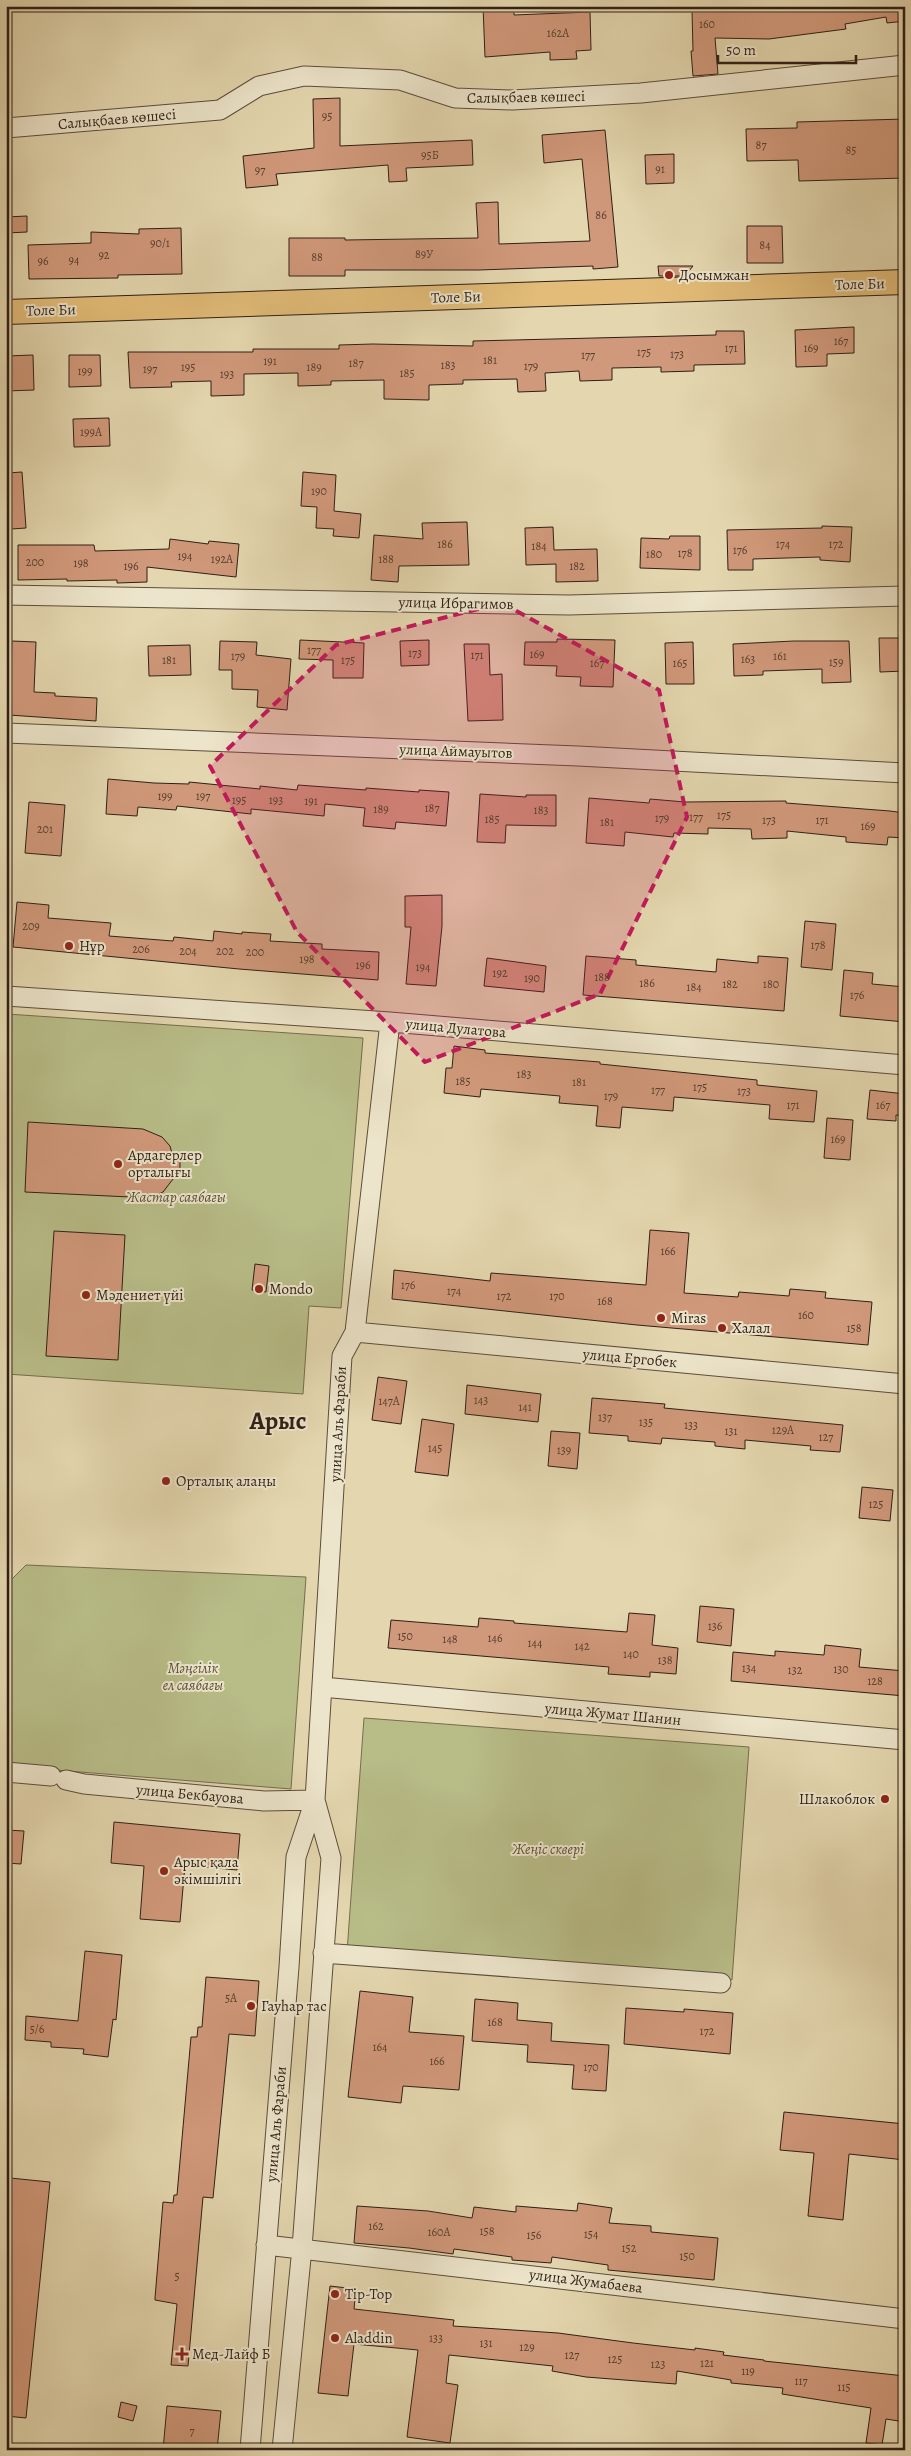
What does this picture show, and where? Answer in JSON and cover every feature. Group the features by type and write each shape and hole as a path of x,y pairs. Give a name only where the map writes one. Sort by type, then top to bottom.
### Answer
{"main road":[{"name":"Толе Би","path":"6,312 905,282"}],"street":[{"name":"Салықбаев көшесі","path":"6,128 220,110 259,86 304,76 400,80 455,98 512,100 641,93 905,65"},
{"name":"улица Ибрагимов","path":"6,595 569,605 905,596"},
{"name":"улица Аймауытов","path":"6,733 578,756 905,773"},
{"name":"улица Дулатова","path":"6,996 390,1022 905,1065"},
{"name":"улица Аль Фараби","path":"250,2450 290,1967 296,1857 315,1800 342,1356 355,1332 390,1022"},
{"name":"улица Ергобек","path":"355,1332 905,1384"},
{"name":"улица Жумат Шанин","path":"322,1687 905,1740"},
{"name":"улица Бекбауова","path":"6,1772 58,1778 84,1784 264,1801 315,1800"},
{"name":"улица Аль Фараби","path":"282,2450 302,2248 330,1858 315,1800"},
{"path":"323,1952 721,1983"},
{"name":"улица Жумабаева","path":"266,2245 905,2319"}],"highlighted area":[{"path":"502,603 659,690 687,817 600,994 425,1062 297,932 210,766 336,645"}],"green space":[{"name":"Жастар саябағы","path":"7,1014 363,1038 341,1308 309,1306 303,1394 6,1374"},
{"name":"Мәңгілік ел саябағы","path":"26,1565 306,1577 291,1789 6,1766 6,1585"},
{"name":"Жеңіс сквері","path":"364,1718 749,1747 732,1980 347,1952"}],"building":[{"path":"483,6 514,6 514,15 590,12 591,50 576,51 577,59 550,60 550,52 485,57"},
{"path":"745,6 905,6 905,21 887,23 886,17 845,24 846,29 769,39 715,38 718,74 693,76 691,51 693,51 692,10 745,8"},
{"path":"340,98 340,146 472,140 473,165 406,168 407,181 389,182 388,165 276,174 278,185 246,188 243,156 314,148 313,99"},
{"path":"905,119 905,178 799,181 798,160 747,161 746,129 797,128 797,122"},
{"path":"605,130 618,267 593,269 593,266 479,270 345,270 345,276 289,276 289,238 345,238 345,240 478,238 476,203 498,202 499,244 590,241 582,159 544,163 542,135"},
{"path":"674,154 674,183 646,184 645,155"},
{"path":"27,216 27,232 6,233 6,217"},
{"path":"747,226 782,226 783,263 747,263"},
{"path":"181,228 182,274 118,275 118,278 29,279 28,245 91,243 91,232 139,234 139,229"},
{"path":"658,266 693,266 685,276 659,276"},
{"path":"854,327 854,353 827,354 827,366 796,367 795,330"},
{"path":"716,331 744,331 745,364 694,365 694,371 661,372 661,367 612,368 612,380 580,381 579,371 545,373 546,391 518,392 517,379 463,380 463,384 429,385 429,400 384,399 384,380 331,381 331,385 298,386 298,373 244,374 244,395 211,396 211,381 171,382 172,387 130,388 128,352 253,352 253,349 339,349 339,345 373,344 473,346 473,341 716,335"},
{"path":"33,355 34,390 6,391 6,356"},
{"path":"69,355 100,355 101,386 69,387"},
{"path":"109,418 110,446 74,447 73,419"},
{"path":"22,472 26,528 11,529 7,473"},
{"path":"303,472 336,475 334,511 361,514 359,538 333,536 334,529 316,528 317,507 301,506"},
{"path":"467,522 469,565 399,566 398,582 371,580 374,535 423,539 422,523"},
{"path":"822,526 852,527 850,562 820,560 820,557 753,559 753,570 728,570 727,530 822,528"},
{"path":"553,527 554,550 597,549 598,581 556,582 556,564 526,565 525,528"},
{"path":"670,536 700,536 700,570 640,568 641,538 669,539"},
{"path":"170,539 208,544 209,541 239,544 236,577 147,567 147,582 117,583 117,580 67,581 67,579 18,580 18,545 94,545 95,551 169,549"},
{"path":"879,638 905,638 905,671 880,672"},
{"path":"557,639 615,640 613,687 580,686 581,677 556,676 557,666 524,665 525,642 557,642"},
{"path":"300,640 364,643 363,678 333,678 333,660 299,659"},
{"path":"429,640 429,665 401,666 400,641"},
{"path":"12,641 36,642 34,692 55,693 55,696 97,698 96,721 9,715"},
{"path":"220,641 257,642 256,655 291,659 287,710 257,707 258,690 232,689 232,670 219,670"},
{"path":"849,641 851,682 822,683 822,669 763,671 763,675 734,676 733,644"},
{"path":"693,642 694,684 666,684 665,643"},
{"path":"464,644 489,644 490,675 502,674 503,720 468,721"},
{"path":"190,645 191,675 149,676 148,646"},
{"path":"108,779 154,783 189,784 189,782 260,789 260,786 297,790 298,785 366,790 366,788 449,792 446,826 396,822 395,829 363,826 365,808 325,804 324,816 251,809 251,814 177,806 176,810 138,807 137,816 106,814"},
{"path":"480,794 526,797 526,795 556,795 556,826 506,825 505,843 477,842"},
{"path":"589,798 649,803 650,799 685,802 786,801 786,803 890,811 905,813 905,838 888,837 887,845 846,842 846,837 787,831 787,838 752,839 751,829 708,828 708,834 674,833 673,837 625,832 624,846 586,843"},
{"path":"29,802 65,805 61,856 25,853"},
{"path":"442,895 442,926 436,986 406,984 411,927 405,927 405,896"},
{"path":"17,902 49,905 48,918 111,923 109,936 173,941 174,937 213,941 214,931 242,934 242,932 271,934 270,941 322,944 322,949 379,952 378,980 239,969 13,947"},
{"path":"805,921 836,924 832,970 801,967"},
{"path":"586,956 636,960 636,965 716,972 717,959 758,963 758,956 788,958 784,1011 583,995"},
{"path":"487,958 546,966 544,992 484,986"},
{"path":"844,970 873,973 872,984 905,987 905,1022 840,1016"},
{"path":"454,1046 485,1050 485,1053 600,1062 600,1064 757,1080 757,1085 817,1091 814,1122 769,1119 770,1105 674,1097 673,1111 622,1107 620,1128 596,1126 598,1106 559,1103 560,1096 481,1089 480,1097 444,1093 446,1068 452,1068"},
{"path":"870,1090 905,1094 905,1116 896,1115 896,1121 867,1119"},
{"path":"827,1118 853,1120 850,1160 824,1158"},
{"path":"28,1122 143,1129 162,1137 170,1146 173,1157 180,1156 180,1170 163,1192 151,1198 25,1192"},
{"path":"650,1230 689,1233 684,1293 738,1297 739,1292 789,1296 790,1289 826,1292 825,1298 872,1302 868,1345 637,1325 392,1299 394,1270 490,1281 491,1273 646,1285"},
{"name":"Mәдениет үйі","path":"54,1231 125,1235 118,1360 46,1356"},
{"path":"255,1264 269,1266 266,1292 252,1290"},
{"path":"378,1377 407,1381 401,1424 372,1420"},
{"path":"467,1385 541,1394 538,1422 465,1414"},
{"path":"592,1398 665,1404 664,1408 843,1425 840,1452 810,1450 811,1446 745,1440 745,1449 715,1446 715,1442 662,1438 661,1444 628,1441 628,1436 589,1433"},
{"path":"422,1419 454,1424 448,1476 415,1472"},
{"path":"551,1431 580,1433 577,1469 548,1466"},
{"path":"862,1487 893,1490 890,1521 859,1518"},
{"path":"700,1606 734,1609 731,1646 697,1642"},
{"path":"629,1613 655,1615 652,1645 678,1648 676,1674 650,1672 650,1677 608,1674 609,1667 388,1648 391,1620 478,1627 479,1618 514,1621 514,1623 627,1632"},
{"path":"825,1645 861,1649 859,1667 905,1671 905,1696 731,1681 733,1652 775,1656 775,1651 824,1655"},
{"name":"Арыс қала әкімшілігі","path":"114,1822 240,1834 237,1870 185,1865 180,1922 140,1919 144,1866 111,1863"},
{"path":"6,1830 24,1831 21,1864 6,1863"},
{"path":"85,1951 122,1955 116,2020 113,2019 108,2057 83,2054 84,2049 51,2047 51,2042 25,2040 26,2016 78,2021"},
{"path":"206,1977 259,1981 255,2036 229,2034 213,2198 203,2197 188,2366 171,2365 177,2304 155,2300 163,2202 173,2203 174,2195 177,2195 191,2037 197,2037 198,2027 202,2027"},
{"path":"360,1991 413,1997 409,2032 464,2036 459,2090 403,2086 401,2103 348,2097"},
{"path":"475,1999 518,2003 517,2020 552,2023 551,2041 609,2045 606,2091 572,2089 574,2065 527,2062 528,2045 472,2041"},
{"path":"626,2008 684,2012 684,2009 733,2013 730,2054 624,2044"},
{"path":"784,2112 905,2124 905,2160 849,2154 843,2220 808,2216 814,2153 780,2150"},
{"path":"10,2178 50,2182 26,2418 6,2416 6,2217"},
{"path":"578,2203 612,2208 609,2223 651,2226 651,2232 718,2238 714,2280 608,2270 608,2265 552,2257 551,2263 512,2260 512,2257 454,2249 453,2254 354,2243 357,2206 428,2211 472,2218 474,2207 516,2212 516,2206 577,2211"},
{"path":"330,2286 356,2289 354,2309 454,2320 453,2326 558,2333 695,2350 695,2348 724,2352 723,2355 764,2361 905,2376 905,2422 886,2419 882,2445 866,2443 871,2408 782,2394 783,2388 731,2383 731,2380 677,2371 676,2384 586,2377 552,2371 553,2366 449,2355 446,2383 458,2385 450,2443 407,2437 418,2350 354,2344 348,2396 318,2393"},
{"path":"121,2402 137,2406 133,2421 118,2417"},
{"path":"167,2406 221,2411 217,2450 163,2450"}],"place":[{"name":"Досымжан","path":"669,275"},
{"name":"Нұр","path":"69,946"},
{"name":"Ардагерлер орталығы","path":"118,1164"},
{"name":"Mondo","path":"259,1289"},
{"name":"Mәдениет үйі","path":"86,1295"},
{"name":"Miras","path":"661,1318"},
{"name":"Халал","path":"722,1328"},
{"name":"Орталық алаңы","path":"166,1481"},
{"name":"Шлакоблок","path":"885,1799"},
{"name":"Арыс қала әкімшілігі","path":"164,1871"},
{"name":"Гауһар тас","path":"251,2006"},
{"name":"Tip-Top","path":"335,2294"},
{"name":"Aladdin","path":"335,2338"},
{"name":"Мед-Лайф Б","path":"182,2354"}],"district":[{"name":"Арыс","path":"278,1420"}]}
